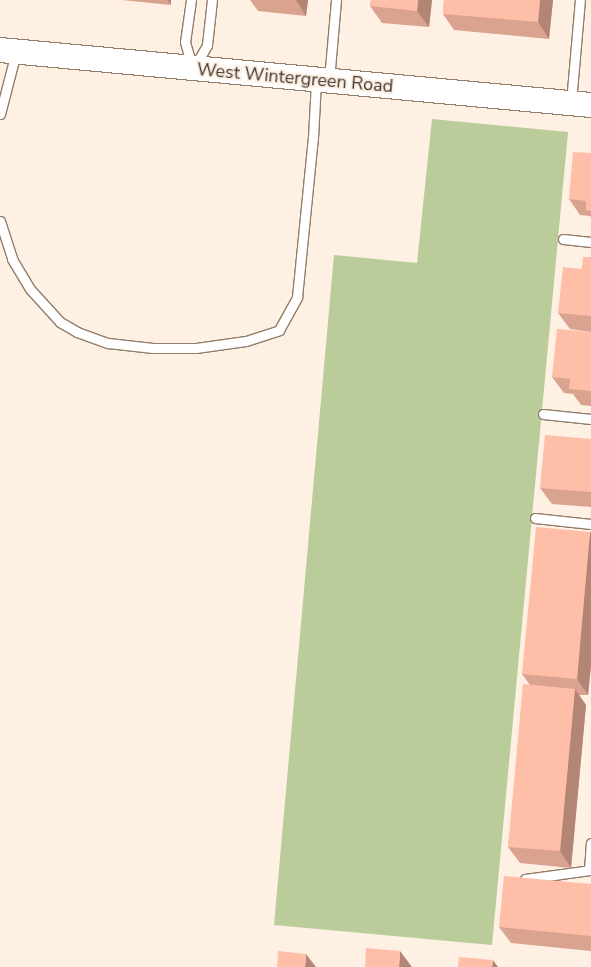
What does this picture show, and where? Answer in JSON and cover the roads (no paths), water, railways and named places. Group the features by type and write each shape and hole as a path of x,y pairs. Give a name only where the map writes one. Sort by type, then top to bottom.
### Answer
{"main road":[{"name":"West Wintergreen Road","path":"8,51 581,104"}],"lane":[{"path":"191,0 185,42 193,68"},
{"path":"193,68 207,45 212,0"},
{"path":"0,221 12,259 30,289 60,322 77,332 108,343 152,348 196,348 246,341 279,330 296,297 313,138 336,0"},
{"path":"580,0 581,104"},
{"path":"0,114 8,51"},
{"path":"563,239 591,242"},
{"path":"543,414 591,419"},
{"path":"535,518 591,524"},
{"path":"513,877 528,880 590,870 591,843"}]}
